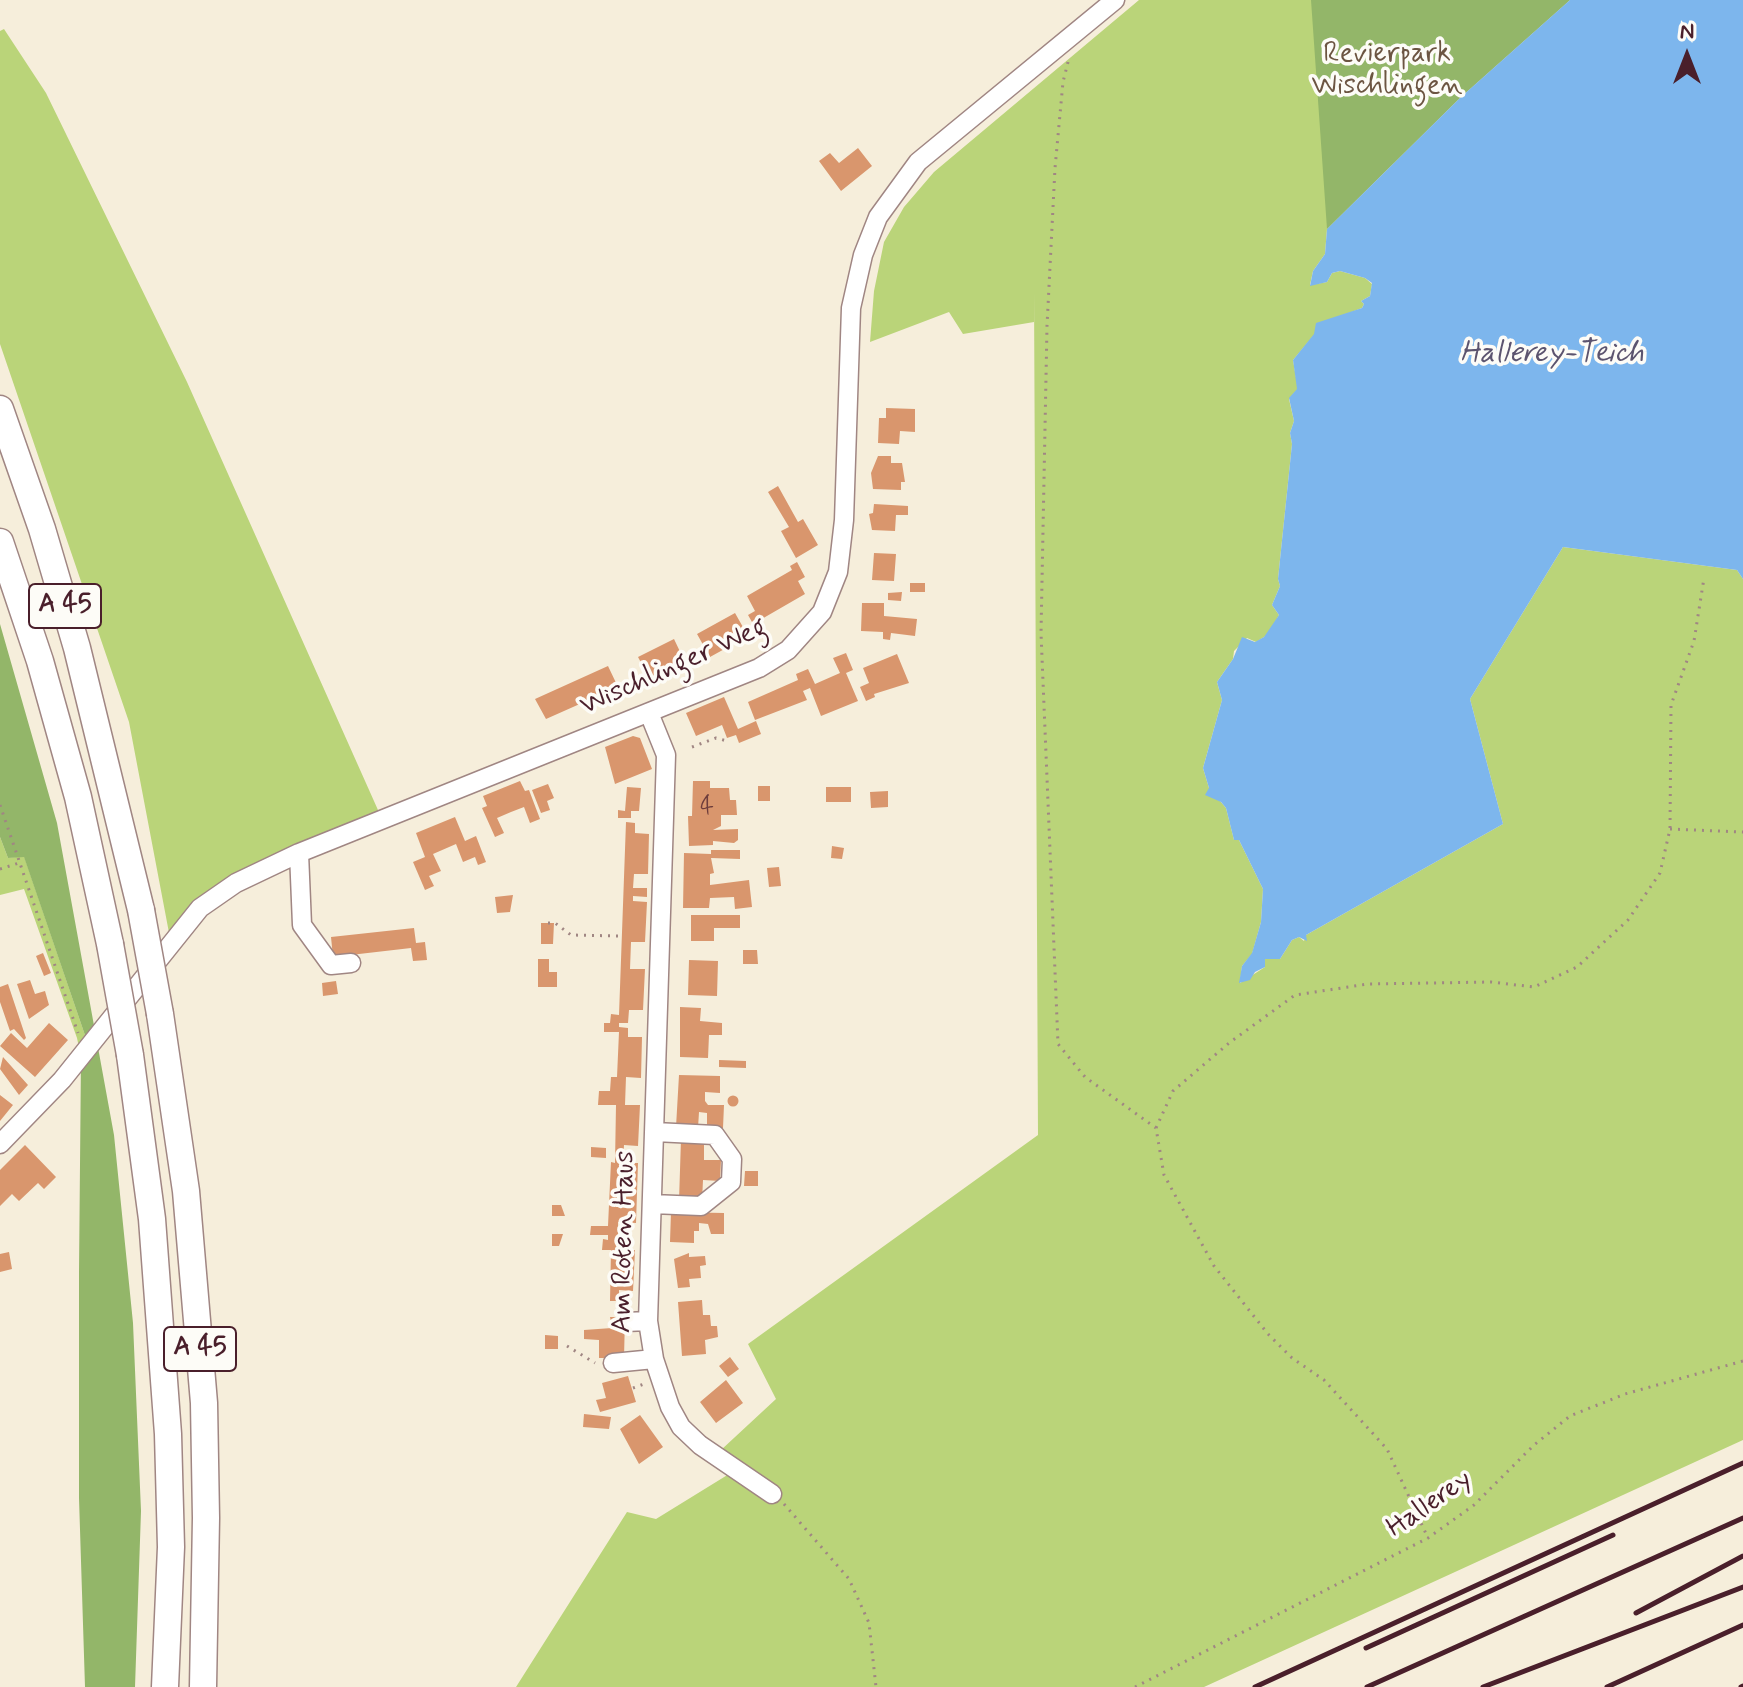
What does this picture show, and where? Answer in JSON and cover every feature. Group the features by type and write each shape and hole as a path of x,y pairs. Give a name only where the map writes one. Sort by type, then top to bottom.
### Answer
{"highway":[{"name":"A 45","path":"2,416 42,529 77,648 141,910 160,1014 186,1191 203,1389 206,1518 203,1687"},
{"name":"A 45","path":"0,542 40,661 78,797 130,1055 152,1219 168,1434 171,1547 165,1687"}],"street":[{"name":"Wischlinger Weg","path":"0,1144 85,1053 200,908 236,883 299,853 759,668 788,650 822,612 838,572 844,520 851,308 868,238 897,187 918,162 1115,0"},
{"name":"Am Roten Haus","path":"649,713 666,755 648,1321 654,1359 670,1407 681,1427 700,1445 772,1494"},
{"path":"299,853 302,925 331,965 351,963"},
{"path":"652,1204 701,1206 731,1182 732,1159 715,1135 655,1132"},
{"path":"626,1322 648,1321"},
{"path":"604,1363 654,1359"}],"path":[{"path":"1071,52 1063,82 1055,168 1047,326 1041,633 1058,1044 1085,1077 1156,1128"},
{"path":"1428,1538 1387,1449 1324,1380 1292,1358 1268,1334 1214,1266 1164,1175 1156,1128 1173,1091 1240,1033 1295,995 1368,984 1491,982 1534,987 1577,967 1628,920 1660,873 1670,829 1671,705 1694,641 1704,578"},
{"path":"692,747 716,738 727,741"},
{"path":"0,805 85,1053"},
{"path":"1670,829 1743,832"},
{"path":"0,869 20,862"},
{"path":"548,923 555,923 571,935 620,936"},
{"path":"567,1346 604,1363"},
{"name":"Hallerey","path":"1135,1687 1428,1538 1474,1505 1534,1445 1570,1416 1625,1394 1743,1361"},
{"path":"633,1388 648,1383"},
{"path":"772,1494 793,1511 849,1579 869,1623 876,1687"}],"green space":[{"path":"1139,0 1570,0 1461,97 1327,229 1325,254 1313,271 1310,285 1327,282 1332,273 1340,271 1365,278 1372,284 1370,296 1361,301 1364,304 1362,308 1325,322 1293,360 1298,389 1289,399 1294,421 1290,433 1292,444 1278,579 1280,586 1272,605 1279,615 1269,634 1256,642 1247,638 1234,651 1233,659 1217,682 1222,700 1203,768 1209,788 1226,808 1234,840 1239,840 1263,889 1261,922 1252,954 1242,966 1240,983 1265,967 1264,959 1280,959 1292,940 1299,937 1304,941 1306,935 1503,824 1470,699 1563,547 1737,570 1743,579 1743,1440 1204,1687 516,1687 627,1512 656,1519 742,1466 721,1450 776,1399 748,1344 1038,1135 1034,292 1034,322 963,334 949,312 870,342 874,291 884,242 904,207 934,172"},
{"name":"Revierpark Wischlingen","path":"1311,0 1570,0 1461,97 1327,229"},
{"path":"4,29 46,93 187,382 382,819 276,863 170,938 129,722 0,344 0,31"},
{"path":"0,624 57,823 114,1135 133,1323 141,1511 135,1687 85,1687 79,1498 79,1272 81,1057 89,1047 24,857 8,858 0,837"},
{"path":"0,837 8,858 24,856 89,1047 81,1057 24,889 0,895"}],"water":[{"name":"Hallerey-Teich","path":"1570,0 1743,0 1743,579 1737,570 1563,547 1470,699 1503,824 1306,935 1307,941 1299,937 1292,940 1280,959 1265,959 1265,967 1255,972 1250,980 1239,983 1242,966 1252,953 1261,922 1263,889 1239,840 1234,840 1226,808 1221,802 1205,795 1209,788 1203,768 1222,700 1217,682 1233,659 1242,637 1255,642 1264,637 1279,615 1272,605 1280,586 1278,579 1292,444 1290,433 1294,421 1289,398 1297,389 1293,360 1314,334 1316,323 1362,308 1364,304 1361,301 1370,296 1372,283 1340,271 1332,273 1327,282 1310,286 1313,271 1325,254 1327,229 1461,97"}],"building":[{"path":"858,148 872,166 841,191 819,161 830,153 839,163"},
{"path":"886,408 915,409 915,432 900,431 899,444 878,443 879,418 886,418"},
{"path":"878,456 891,456 891,463 902,463 905,482 901,482 901,490 873,489 871,473"},
{"path":"778,486 798,522 803,519 818,545 796,558 781,531 789,527 768,492"},
{"path":"874,504 908,506 908,515 896,515 895,531 872,530 869,514 873,513"},
{"path":"874,553 896,554 894,581 872,580"},
{"path":"797,562 805,577 798,581 805,594 760,620 763,625 756,629 748,615 755,611 747,596 792,570 790,566"},
{"path":"910,583 925,583 925,592 910,592"},
{"path":"902,592 901,601 888,600 888,593"},
{"path":"862,603 884,603 884,616 917,619 915,636 891,633 890,640 883,639 883,632 861,631"},
{"path":"735,613 748,636 710,657 697,634"},
{"path":"674,639 684,660 649,678 638,657"},
{"path":"846,653 853,670 846,673 858,701 821,716 810,688 803,691 807,700 755,720 748,702 798,680 796,674 808,669 815,684 840,673 833,658"},
{"path":"897,654 909,683 874,694 875,697 866,701 860,687 869,683 863,668"},
{"path":"608,666 618,687 546,719 535,699"},
{"path":"724,697 738,729 756,721 761,734 739,743 736,735 727,738 722,725 696,736 686,713"},
{"path":"633,736 640,738 652,769 615,784 605,747"},
{"path":"520,781 525,791 529,790 540,819 530,823 524,807 511,812 497,818 504,833 495,837 482,808 487,806 483,796"},
{"path":"693,781 710,781 710,788 729,788 730,800 736,800 737,815 721,815 721,826 713,830 738,829 738,840 734,843 713,841 713,845 689,846 688,816 692,816"},
{"path":"548,784 554,798 547,801 550,810 541,813 532,790"},
{"path":"758,786 770,786 770,801 758,801"},
{"path":"627,787 641,788 639,811 631,811 631,818 618,818 618,810 625,811"},
{"path":"826,787 851,787 851,802 826,802"},
{"path":"888,791 888,807 871,808 870,792"},
{"path":"455,817 465,841 476,836 486,862 478,865 475,857 463,862 456,844 433,854 441,871 429,876 434,886 425,890 413,862 425,857 416,833"},
{"path":"626,822 635,823 635,833 649,834 648,874 634,874 633,888 647,888 647,897 633,896 633,901 647,902 645,942 631,942 630,969 645,969 643,1010 629,1010 628,1023 619,1023 619,1027 628,1028 628,1037 642,1037 641,1078 626,1077 625,1105 640,1105 638,1146 624,1145 623,1163 638,1163 636,1223 618,1222 618,1250 635,1250 633,1291 619,1290 619,1301 610,1301 611,1250 602,1250 603,1239 608,1240 608,1235 590,1235 591,1226 608,1226 611,1162 615,1163 616,1105 598,1105 599,1091 610,1091 611,1077 617,1077 619,1032 604,1032 604,1023 610,1023 611,1014 619,1015"},
{"path":"832,846 844,848 842,859 831,858"},
{"path":"711,850 740,850 740,859 711,858 714,873 710,874 710,885 749,880 752,907 735,909 734,897 710,898 709,908 683,908 684,853 711,854"},
{"path":"779,867 781,886 769,887 767,868"},
{"path":"513,895 510,912 497,913 495,897"},
{"path":"691,915 740,915 740,928 714,928 714,941 691,941"},
{"path":"541,923 554,923 553,944 541,944"},
{"path":"414,928 416,943 425,942 427,960 413,961 411,948 333,957 331,937"},
{"path":"743,950 757,950 758,964 743,964"},
{"path":"43,953 51,973 44,976 36,956"},
{"path":"538,959 549,959 549,972 557,972 557,987 538,987"},
{"path":"689,960 718,961 717,996 688,995"},
{"path":"30,980 35,994 45,991 49,1005 29,1019 17,984"},
{"path":"336,981 338,994 323,996 322,983"},
{"path":"8,984 26,1038 24,1040 14,1029 10,1031 0,1002 0,987"},
{"path":"680,1007 701,1008 700,1021 722,1023 722,1035 709,1035 708,1058 680,1057"},
{"path":"49,1023 68,1040 35,1077 0,1046 11,1033 27,1048"},
{"path":"3,1057 28,1085 19,1095 0,1069"},
{"path":"719,1060 746,1061 746,1068 719,1067"},
{"path":"679,1075 720,1076 720,1093 705,1092 705,1101 708,1105 724,1105 723,1128 707,1128 707,1113 699,1112 698,1128 676,1127"},
{"path":"0,1095 13,1105 0,1121"},
{"path":"733,1095 739,1101 733,1107 727,1101"},
{"path":"681,1139 704,1140 704,1160 721,1160 720,1181 703,1180 702,1201 679,1201"},
{"path":"25,1145 56,1177 44,1189 38,1183 19,1201 12,1194 0,1206 0,1170"},
{"path":"591,1147 606,1148 606,1158 591,1157"},
{"path":"745,1171 758,1171 758,1186 744,1186"},
{"path":"552,1205 561,1205 565,1216 552,1216"},
{"path":"671,1212 724,1213 724,1234 711,1234 708,1224 699,1223 699,1231 694,1231 694,1243 670,1242"},
{"path":"552,1234 563,1234 559,1246 552,1246"},
{"path":"9,1252 12,1269 0,1272 0,1254"},
{"path":"689,1253 689,1257 705,1256 706,1265 700,1266 701,1278 689,1279 690,1287 678,1288 674,1259"},
{"path":"702,1300 703,1315 710,1315 711,1326 717,1326 718,1337 705,1340 706,1354 682,1356 678,1302"},
{"path":"610,1317 625,1317 624,1358 599,1358 599,1340 584,1339 584,1330 612,1328"},
{"path":"545,1335 558,1336 558,1349 545,1349"},
{"path":"730,1357 739,1369 728,1377 719,1366"},
{"path":"628,1376 636,1402 600,1412 596,1400 606,1398 602,1383"},
{"path":"726,1380 743,1403 716,1423 700,1402"},
{"path":"584,1414 611,1417 609,1429 583,1427"},
{"path":"640,1415 663,1447 639,1464 620,1429"}],"railway":[{"path":"1255,1687 1743,1463"},
{"path":"1367,1687 1743,1518"},
{"path":"1366,1648 1613,1535"},
{"path":"1636,1613 1743,1556"},
{"path":"1483,1687 1743,1587"},
{"path":"1607,1687 1743,1625"}]}
